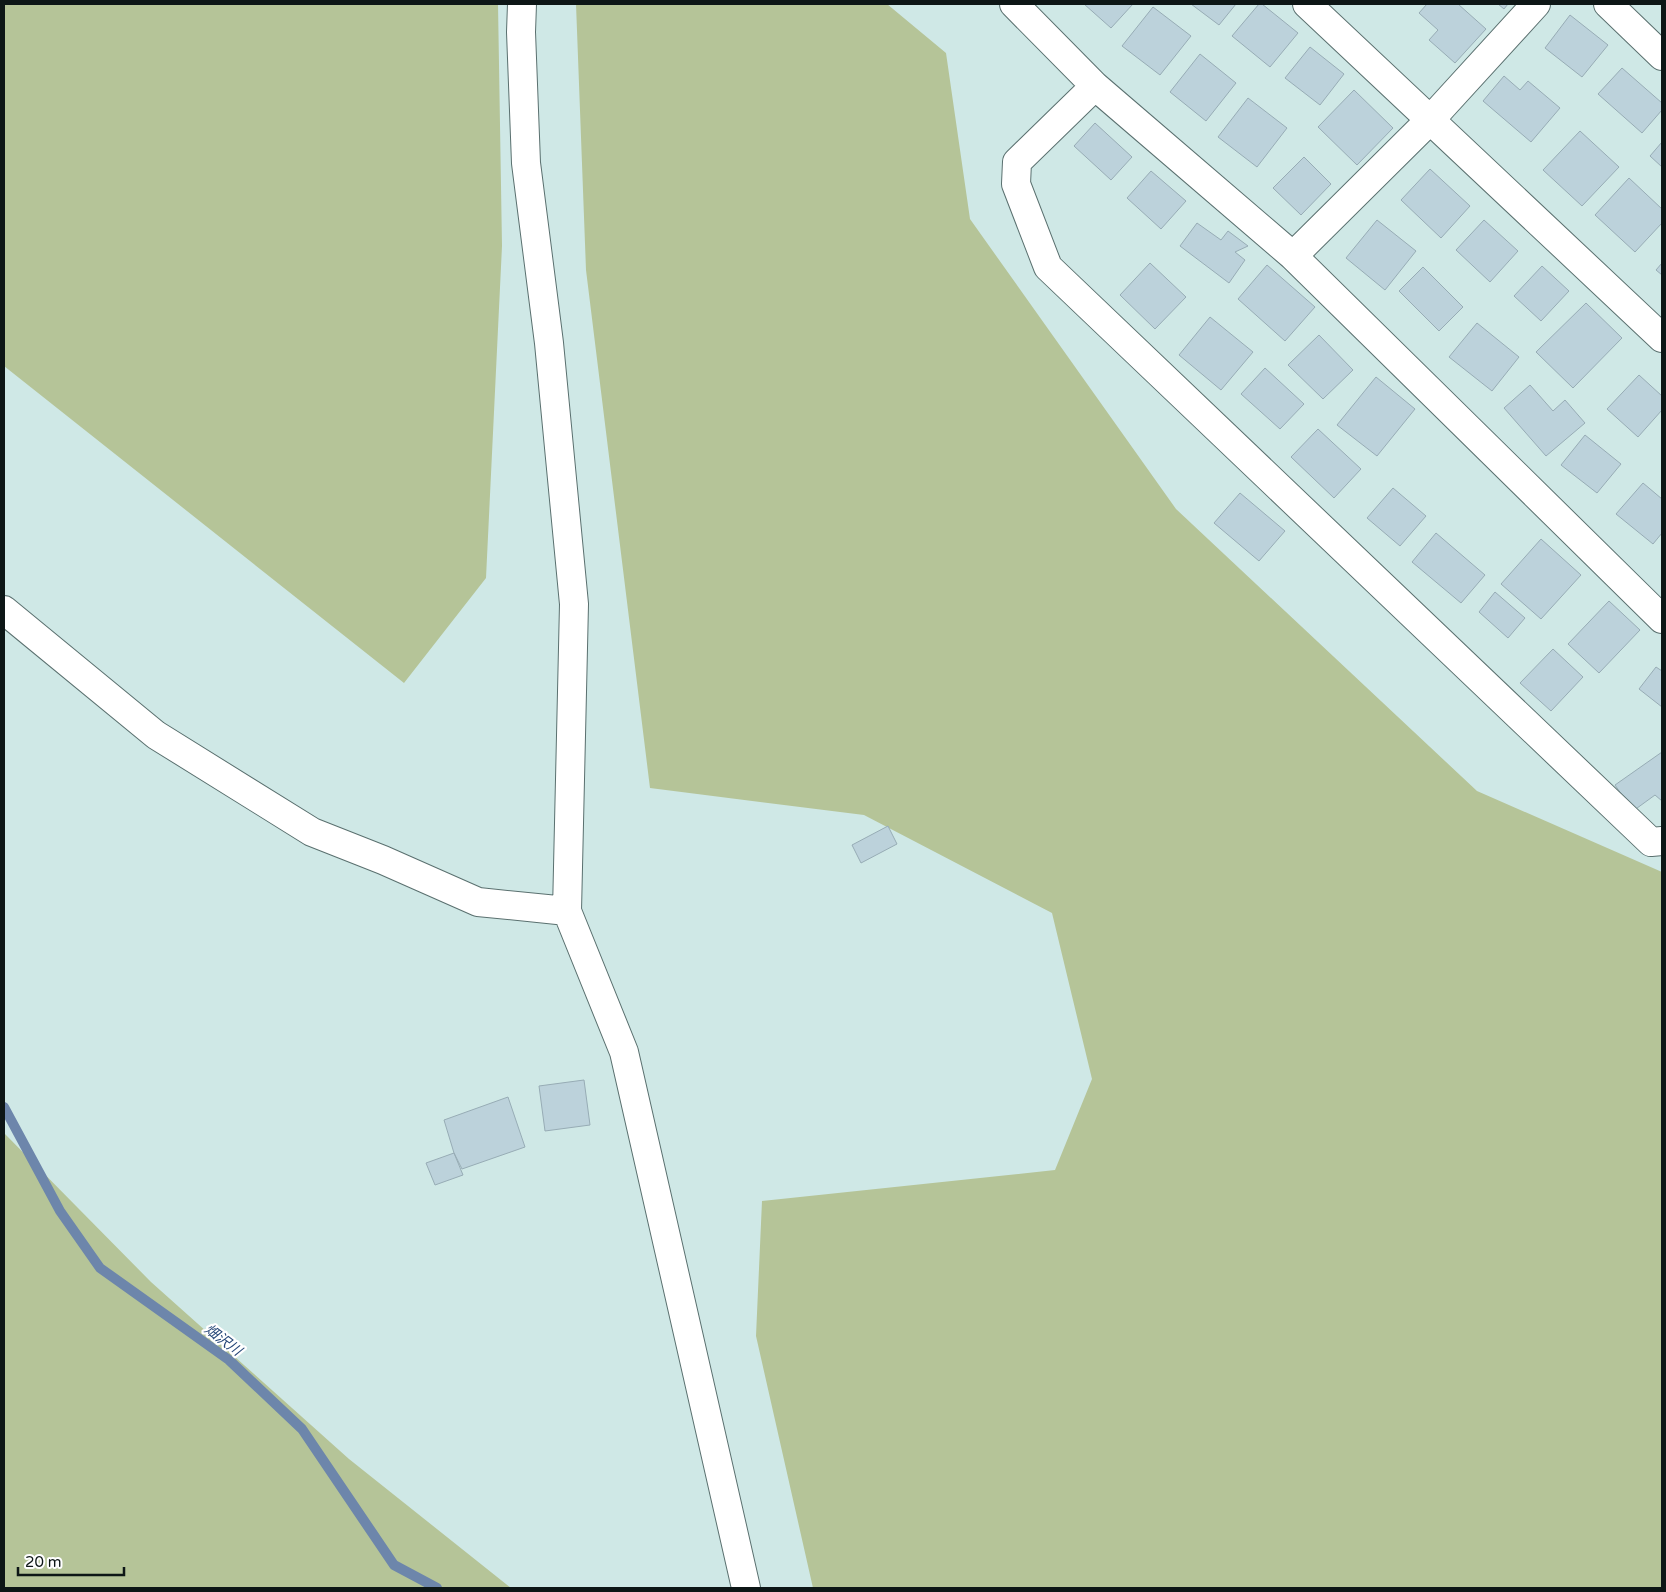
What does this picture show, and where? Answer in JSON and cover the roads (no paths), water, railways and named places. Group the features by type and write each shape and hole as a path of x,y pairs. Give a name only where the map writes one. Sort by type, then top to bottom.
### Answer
{"street":[{"path":"522,4 521,32 526,163 549,343 574,604 567,912 624,1052 746,1588"},
{"path":"1014,4 1094,86 1292,256 1662,619"},
{"path":"1307,4 1662,338"},
{"path":"1292,256 1431,119 1536,4"},
{"path":"1608,4 1662,56"},
{"path":"1094,86 1017,162 1016,184 1048,268 1651,842 1662,841"},
{"path":"4,610 156,735 312,832 383,860 478,902 567,912"}],"waterway":[{"name":"畑沢川","path":"4,1107 60,1211 100,1268 229,1360 302,1429 394,1565 437,1588"}]}
